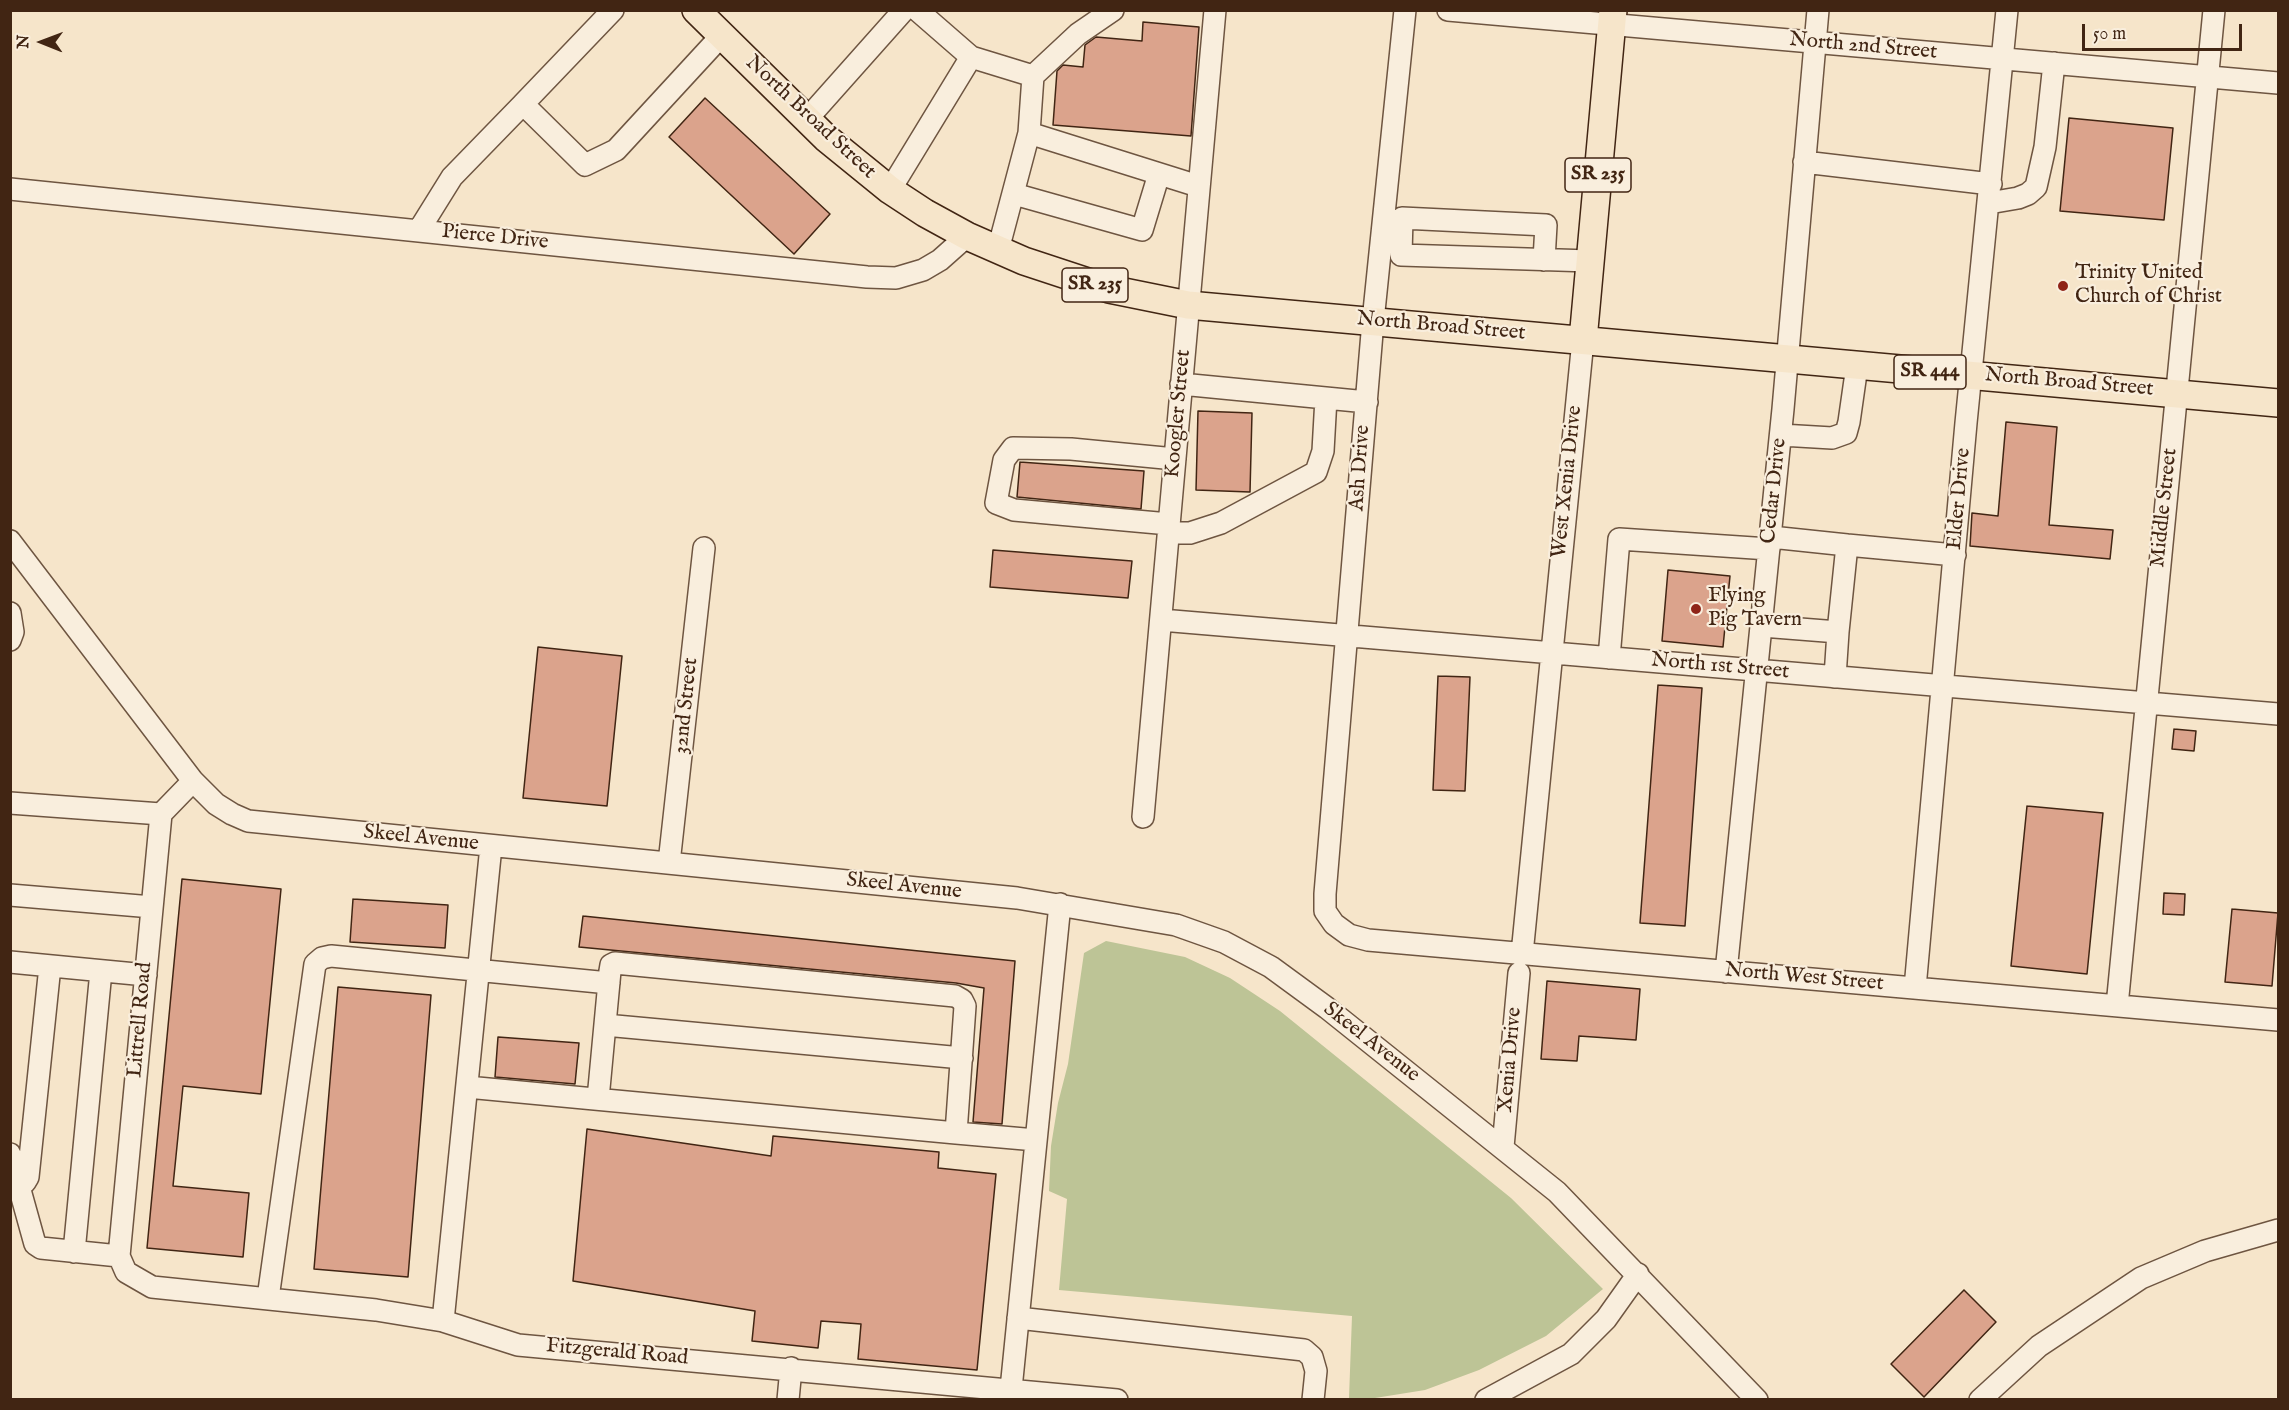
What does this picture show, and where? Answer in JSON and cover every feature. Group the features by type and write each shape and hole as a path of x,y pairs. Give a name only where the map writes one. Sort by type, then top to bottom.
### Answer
{"main road":[{"name":"North Broad Street","path":"696,10 807,119 857,165 890,190 967,236 1065,276 1098,286 1188,305 2278,403"},
{"name":"West Xenia Drive","path":"1582,340 1612,17"}],"street":[{"path":"419,230 452,177 613,10"},
{"path":"807,119 904,10"},
{"path":"917,10 970,57 1033,76"},
{"path":"998,250 1029,133 1033,76 1078,34 1113,10"},
{"name":"Koogler Street","path":"1143,817 1215,10"},
{"name":"Ash Drive","path":"1334,924 1325,911 1324,894 1373,321 1390,254 1405,10"},
{"name":"North 2nd Street","path":"1448,10 1612,17 1814,43 2278,83"},
{"name":"Cedar Drive","path":"1726,972 1781,435 1818,10"},
{"name":"Elder Drive","path":"1915,988 2007,10"},
{"name":"Middle Street","path":"2117,1006 2214,10"},
{"path":"523,104 585,165 616,150 722,35"},
{"path":"890,190 970,57"},
{"path":"1804,162 2018,198 2028,194 2036,187 2040,173 2054,63"},
{"path":"1029,133 1198,186"},
{"path":"1014,194 1142,230 1159,174"},
{"name":"Pierce Drive","path":"10,189 858,276 896,278 923,270 940,260 967,236"},
{"path":"1544,260 1546,225 1402,218 1390,254 1544,260 1590,261"},
{"name":"West Xenia Drive","path":"1521,963 1582,340"},
{"path":"1781,435 1832,438 1846,433 1850,422 1857,366"},
{"path":"1181,384 1367,402"},
{"path":"1175,459 1071,449 1013,448 1004,460 996,503 1014,510 1169,528 1190,533 1221,523 1316,472 1323,451 1326,398"},
{"path":"1610,658 1619,539 1847,545 1955,555"},
{"name":"Skeel Avenue","path":"10,541 193,781 216,804 248,821 1060,904 1176,925 1224,942 1271,967 1327,1008 1557,1192 1638,1274 1756,1400"},
{"path":"1835,677 1847,545"},
{"name":"32nd Street","path":"669,864 704,548"},
{"path":"10,613 14,632 10,640"},
{"name":"North 1st Street","path":"1161,620 2278,714"},
{"path":"1762,626 1838,632"},
{"path":"10,803 161,814 193,781"},
{"name":"Littrell Road","path":"123,1264 161,814"},
{"path":"443,1321 491,846"},
{"path":"10,895 152,907"},
{"path":"1011,1389 1060,904"},
{"name":"North West Street","path":"1334,924 1349,935 1368,940 1521,963 1726,972 2278,1020"},
{"path":"268,1298 315,964 322,958 331,956 609,984"},
{"path":"10,962 146,975"},
{"path":"598,1099 610,971 611,965 615,963 955,996 962,1000 965,1006 956,1133"},
{"name":"Xenia Drive","path":"1503,1147 1521,963"},
{"path":"18,1185 25,1182 28,1177 50,966"},
{"path":"74,1252 101,971"},
{"path":"605,1025 962,1058"},
{"path":"466,1087 1036,1140"},
{"path":"10,1154 35,1244 40,1248 74,1252 123,1264"},
{"path":"1980,1400 2039,1346 2141,1278 2205,1251 2278,1230"},
{"name":"Fitzgerald Road","path":"123,1264 152,1287 376,1310 443,1321 518,1345 791,1368 1117,1400"},
{"path":"1486,1400 1571,1354 1606,1319 1638,1274"},
{"path":"1018,1317 1304,1350 1312,1357 1316,1371 1313,1400"},
{"path":"788,1400 791,1368"}],"green space":[{"path":"1106,941 1185,957 1230,978 1280,1011 1511,1198 1603,1289 1546,1336 1479,1370 1425,1390 1375,1398 1349,1398 1352,1316 1059,1290 1067,1199 1049,1191 1051,1146 1058,1103 1068,1064 1084,953"}],"building":[{"path":"1143,22 1199,27 1191,136 1053,125 1057,71 1063,65 1083,67 1085,45 1096,37 1142,41"},
{"path":"705,98 830,214 794,254 669,137"},
{"path":"2069,118 2173,128 2164,220 2060,211"},
{"path":"1198,411 1252,413 1250,492 1196,490"},
{"path":"2006,422 2057,427 2049,525 2113,530 2110,559 1970,546 1972,513 1998,516"},
{"path":"1020,462 1144,471 1141,509 1017,497"},
{"path":"993,550 1132,561 1128,598 990,587"},
{"name":"Flying Pig Tavern","path":"1668,570 1730,576 1723,647 1662,641"},
{"path":"538,647 622,656 607,806 523,798"},
{"path":"1438,676 1470,677 1465,791 1433,790"},
{"path":"1658,685 1702,688 1685,926 1640,923"},
{"path":"2174,729 2196,731 2194,751 2172,749"},
{"path":"2027,806 2103,813 2087,974 2011,966"},
{"path":"182,879 281,889 261,1094 183,1086 173,1186 249,1193 243,1257 147,1248"},
{"path":"2164,893 2185,894 2184,915 2163,914"},
{"path":"353,899 448,905 445,948 350,942"},
{"path":"2232,909 2278,913 2272,986 2225,982"},
{"path":"583,916 1015,961 1002,1124 973,1122 984,988 956,983 579,947"},
{"path":"1547,981 1640,989 1636,1040 1579,1036 1577,1061 1541,1059"},
{"path":"338,987 431,995 408,1277 314,1269"},
{"path":"498,1037 579,1043 575,1084 495,1077"},
{"path":"587,1129 771,1156 773,1136 939,1152 938,1168 996,1174 977,1370 858,1359 861,1324 821,1321 818,1348 752,1341 755,1311 573,1281"},
{"path":"1964,1290 1996,1322 1924,1397 1891,1364"}],"place":[{"name":"Trinity United Church of Christ","path":"2063,286"},
{"name":"Flying Pig Tavern","path":"1696,609"}]}
